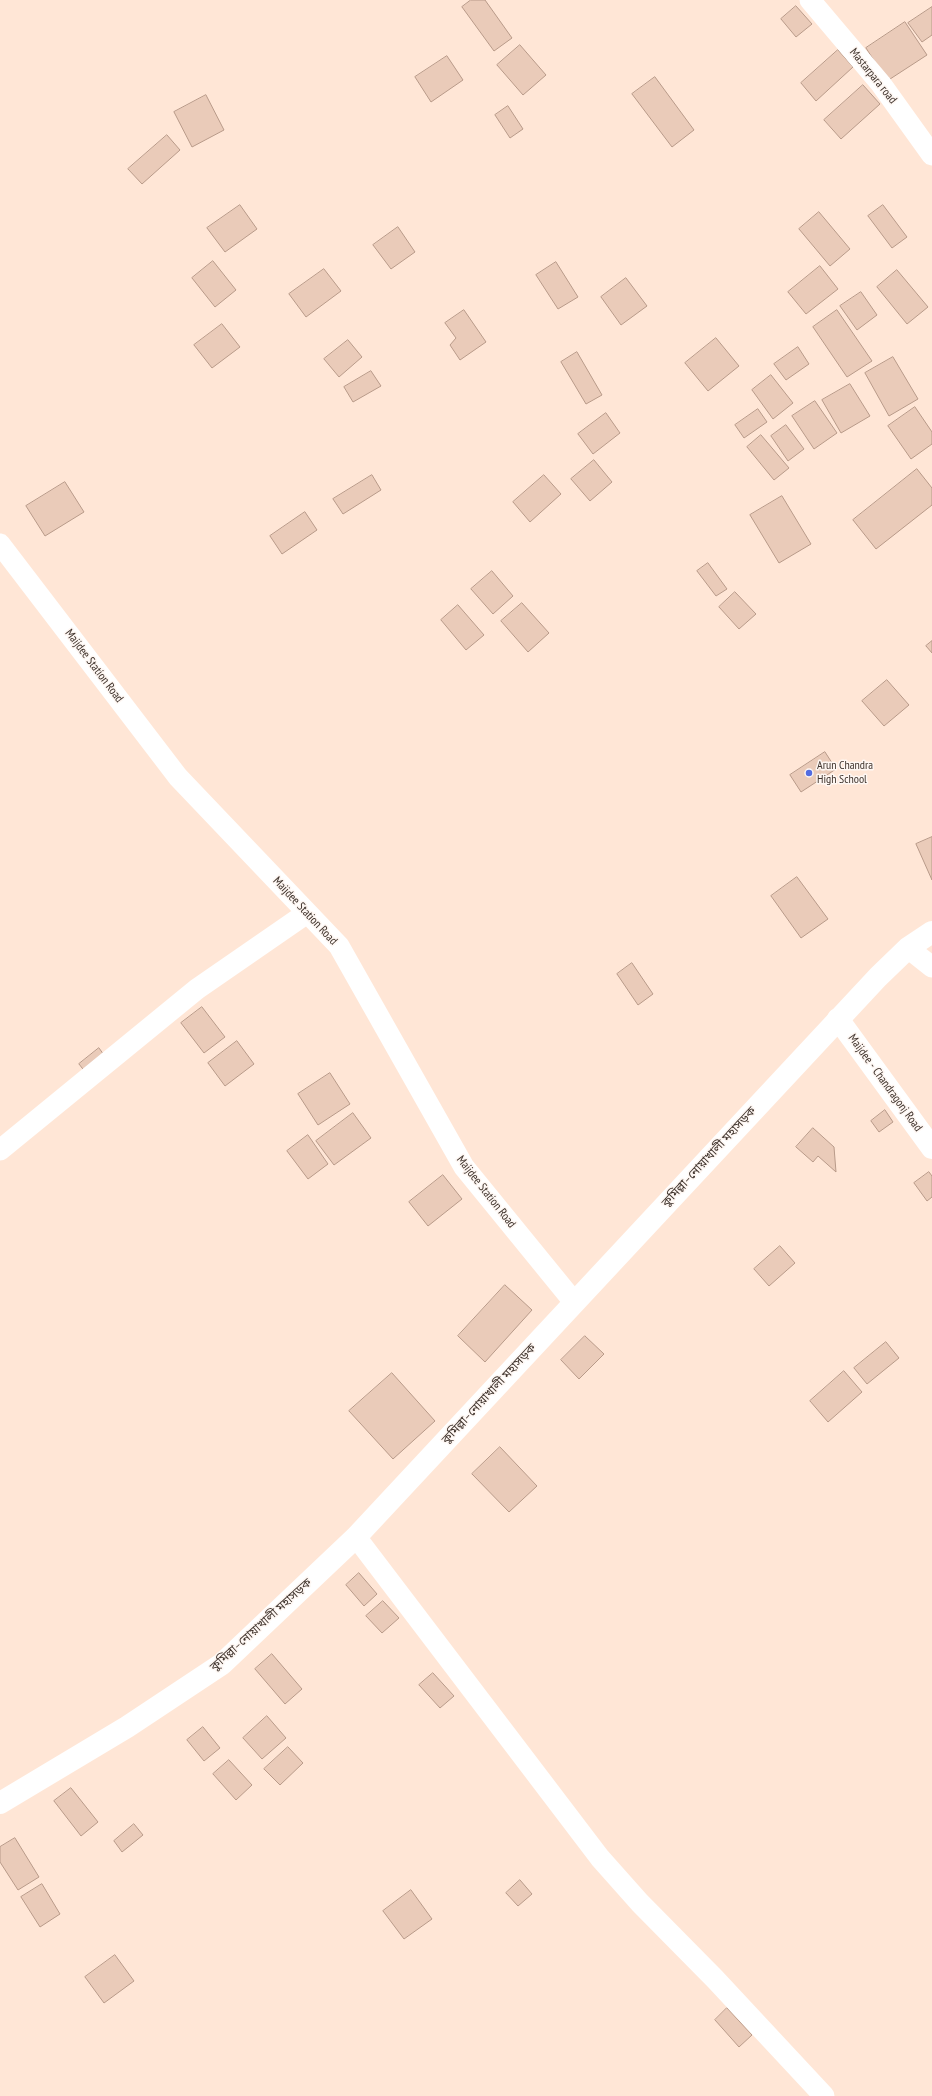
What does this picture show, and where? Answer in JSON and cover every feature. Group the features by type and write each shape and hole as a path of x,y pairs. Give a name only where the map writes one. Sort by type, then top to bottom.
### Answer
{"main road":[{"name":"কুমিল্লা–নোয়াখালী মহাসড়ক","path":"0,1803 127,1727 222,1664 356,1537 838,1019 908,948 932,932"},
{"name":"Maijdee - Chandragonj Road","path":"838,1019 932,1148"}],"street":[{"name":"Mastarpara road","path":"810,0 881,84 932,155"},
{"name":"Maijdee Station Road","path":"0,544 178,777 339,946 464,1167 574,1302"},
{"path":"0,1150 197,989 307,913"},
{"path":"908,948 932,967"},
{"path":"356,1537 600,1858 640,1903 715,1979 824,2096"}],"building":[{"path":"471,0 485,0 512,38 494,51 462,7"},
{"path":"796,6 812,24 796,37 781,19"},
{"path":"932,7 932,35 922,42 908,23"},
{"path":"905,22 927,55 887,81 866,48"},
{"path":"520,45 546,75 523,95 497,65"},
{"path":"838,50 853,67 816,101 801,83"},
{"path":"447,56 463,80 431,102 415,77"},
{"path":"655,77 694,130 672,147 632,94"},
{"path":"863,85 880,104 841,139 824,120"},
{"path":"206,95 224,130 192,147 174,112"},
{"path":"508,106 523,129 510,138 495,115"},
{"path":"167,135 180,150 142,184 128,169"},
{"path":"240,205 257,229 225,252 207,228"},
{"path":"883,205 907,237 892,248 868,216"},
{"path":"819,212 850,249 830,266 799,229"},
{"path":"398,227 415,252 391,269 373,245"},
{"path":"213,261 236,290 215,307 192,278"},
{"path":"556,262 578,297 558,309 536,275"},
{"path":"820,266 838,289 806,314 788,292"},
{"path":"324,269 341,291 306,317 289,294"},
{"path":"897,270 928,307 907,324 877,287"},
{"path":"626,278 647,306 621,325 601,297"},
{"path":"861,292 877,315 857,330 840,306"},
{"path":"464,310 486,342 460,360 450,345 456,338 445,323"},
{"path":"837,310 872,361 847,377 813,327"},
{"path":"222,324 240,347 212,368 194,345"},
{"path":"716,338 739,366 708,391 685,363"},
{"path":"348,340 362,357 339,377 324,359"},
{"path":"798,347 809,364 786,380 774,364"},
{"path":"577,352 602,395 586,404 561,362"},
{"path":"893,357 918,399 889,416 865,373"},
{"path":"371,371 381,386 353,402 344,387"},
{"path":"771,375 793,403 773,419 752,390"},
{"path":"850,384 870,416 841,433 822,400"},
{"path":"815,401 837,433 814,449 792,416"},
{"path":"915,407 932,432 932,444 911,459 888,426"},
{"path":"758,409 767,422 744,438 735,425"},
{"path":"606,413 620,433 593,454 578,434"},
{"path":"786,425 804,449 788,461 771,436"},
{"path":"761,435 789,468 774,480 747,447"},
{"path":"594,460 612,482 590,501 571,479"},
{"path":"917,469 932,488 932,505 876,549 853,520"},
{"path":"372,475 381,490 343,514 333,499"},
{"path":"544,475 561,494 530,522 513,502"},
{"path":"65,482 84,512 45,536 26,506"},
{"path":"782,496 811,544 779,563 750,515"},
{"path":"305,512 317,530 282,554 270,536"},
{"path":"708,563 727,589 716,596 697,571"},
{"path":"492,571 513,596 493,614 471,589"},
{"path":"735,592 756,614 739,629 719,607"},
{"path":"522,603 549,633 528,652 501,621"},
{"path":"458,605 484,635 466,650 441,620"},
{"path":"932,641 932,653 926,646"},
{"path":"887,680 909,705 884,726 862,701"},
{"path":"825,752 836,769 801,792 790,775"},
{"path":"932,837 932,880 916,844"},
{"path":"797,877 828,919 801,938 771,896"},
{"path":"632,963 653,994 638,1005 617,974"},
{"path":"202,1007 225,1037 204,1053 181,1023"},
{"path":"237,1041 254,1064 225,1086 208,1063"},
{"path":"99,1048 109,1062 89,1077 79,1064"},
{"path":"330,1073 350,1104 318,1125 298,1094"},
{"path":"885,1110 893,1122 879,1132 871,1121"},
{"path":"353,1113 371,1138 334,1165 316,1141"},
{"path":"813,1128 834,1147 836,1172 818,1156 813,1162 796,1147"},
{"path":"308,1135 328,1164 308,1179 287,1151"},
{"path":"929,1172 932,1176 932,1197 927,1201 914,1183"},
{"path":"443,1175 462,1199 428,1226 409,1202"},
{"path":"780,1246 795,1263 769,1286 754,1269"},
{"path":"505,1285 532,1310 485,1362 458,1336"},
{"path":"585,1336 604,1354 579,1379 561,1360"},
{"path":"886,1342 899,1358 867,1384 854,1368"},
{"path":"844,1371 862,1392 828,1422 810,1401"},
{"path":"392,1373 435,1421 393,1459 349,1411"},
{"path":"500,1447 537,1486 509,1512 472,1474"},
{"path":"359,1573 377,1594 364,1606 346,1585"},
{"path":"383,1601 399,1618 382,1633 366,1616"},
{"path":"272,1654 302,1689 285,1704 255,1669"},
{"path":"433,1673 454,1696 440,1708 419,1685"},
{"path":"267,1716 286,1738 262,1759 243,1738"},
{"path":"203,1727 220,1748 204,1761 187,1740"},
{"path":"288,1747 303,1763 280,1785 264,1769"},
{"path":"229,1760 252,1785 236,1800 213,1774"},
{"path":"71,1788 98,1822 81,1836 54,1801"},
{"path":"134,1824 143,1835 122,1852 114,1841"},
{"path":"15,1838 39,1877 18,1890 0,1862 0,1847"},
{"path":"520,1880 532,1894 518,1906 506,1893"},
{"path":"42,1884 60,1914 40,1927 21,1897"},
{"path":"411,1890 432,1919 404,1939 383,1911"},
{"path":"115,1955 134,1981 104,2003 85,1977"},
{"path":"727,2008 752,2035 739,2047 715,2020"}],"place":[{"name":"Arun Chandra High School","path":"809,773"}]}
